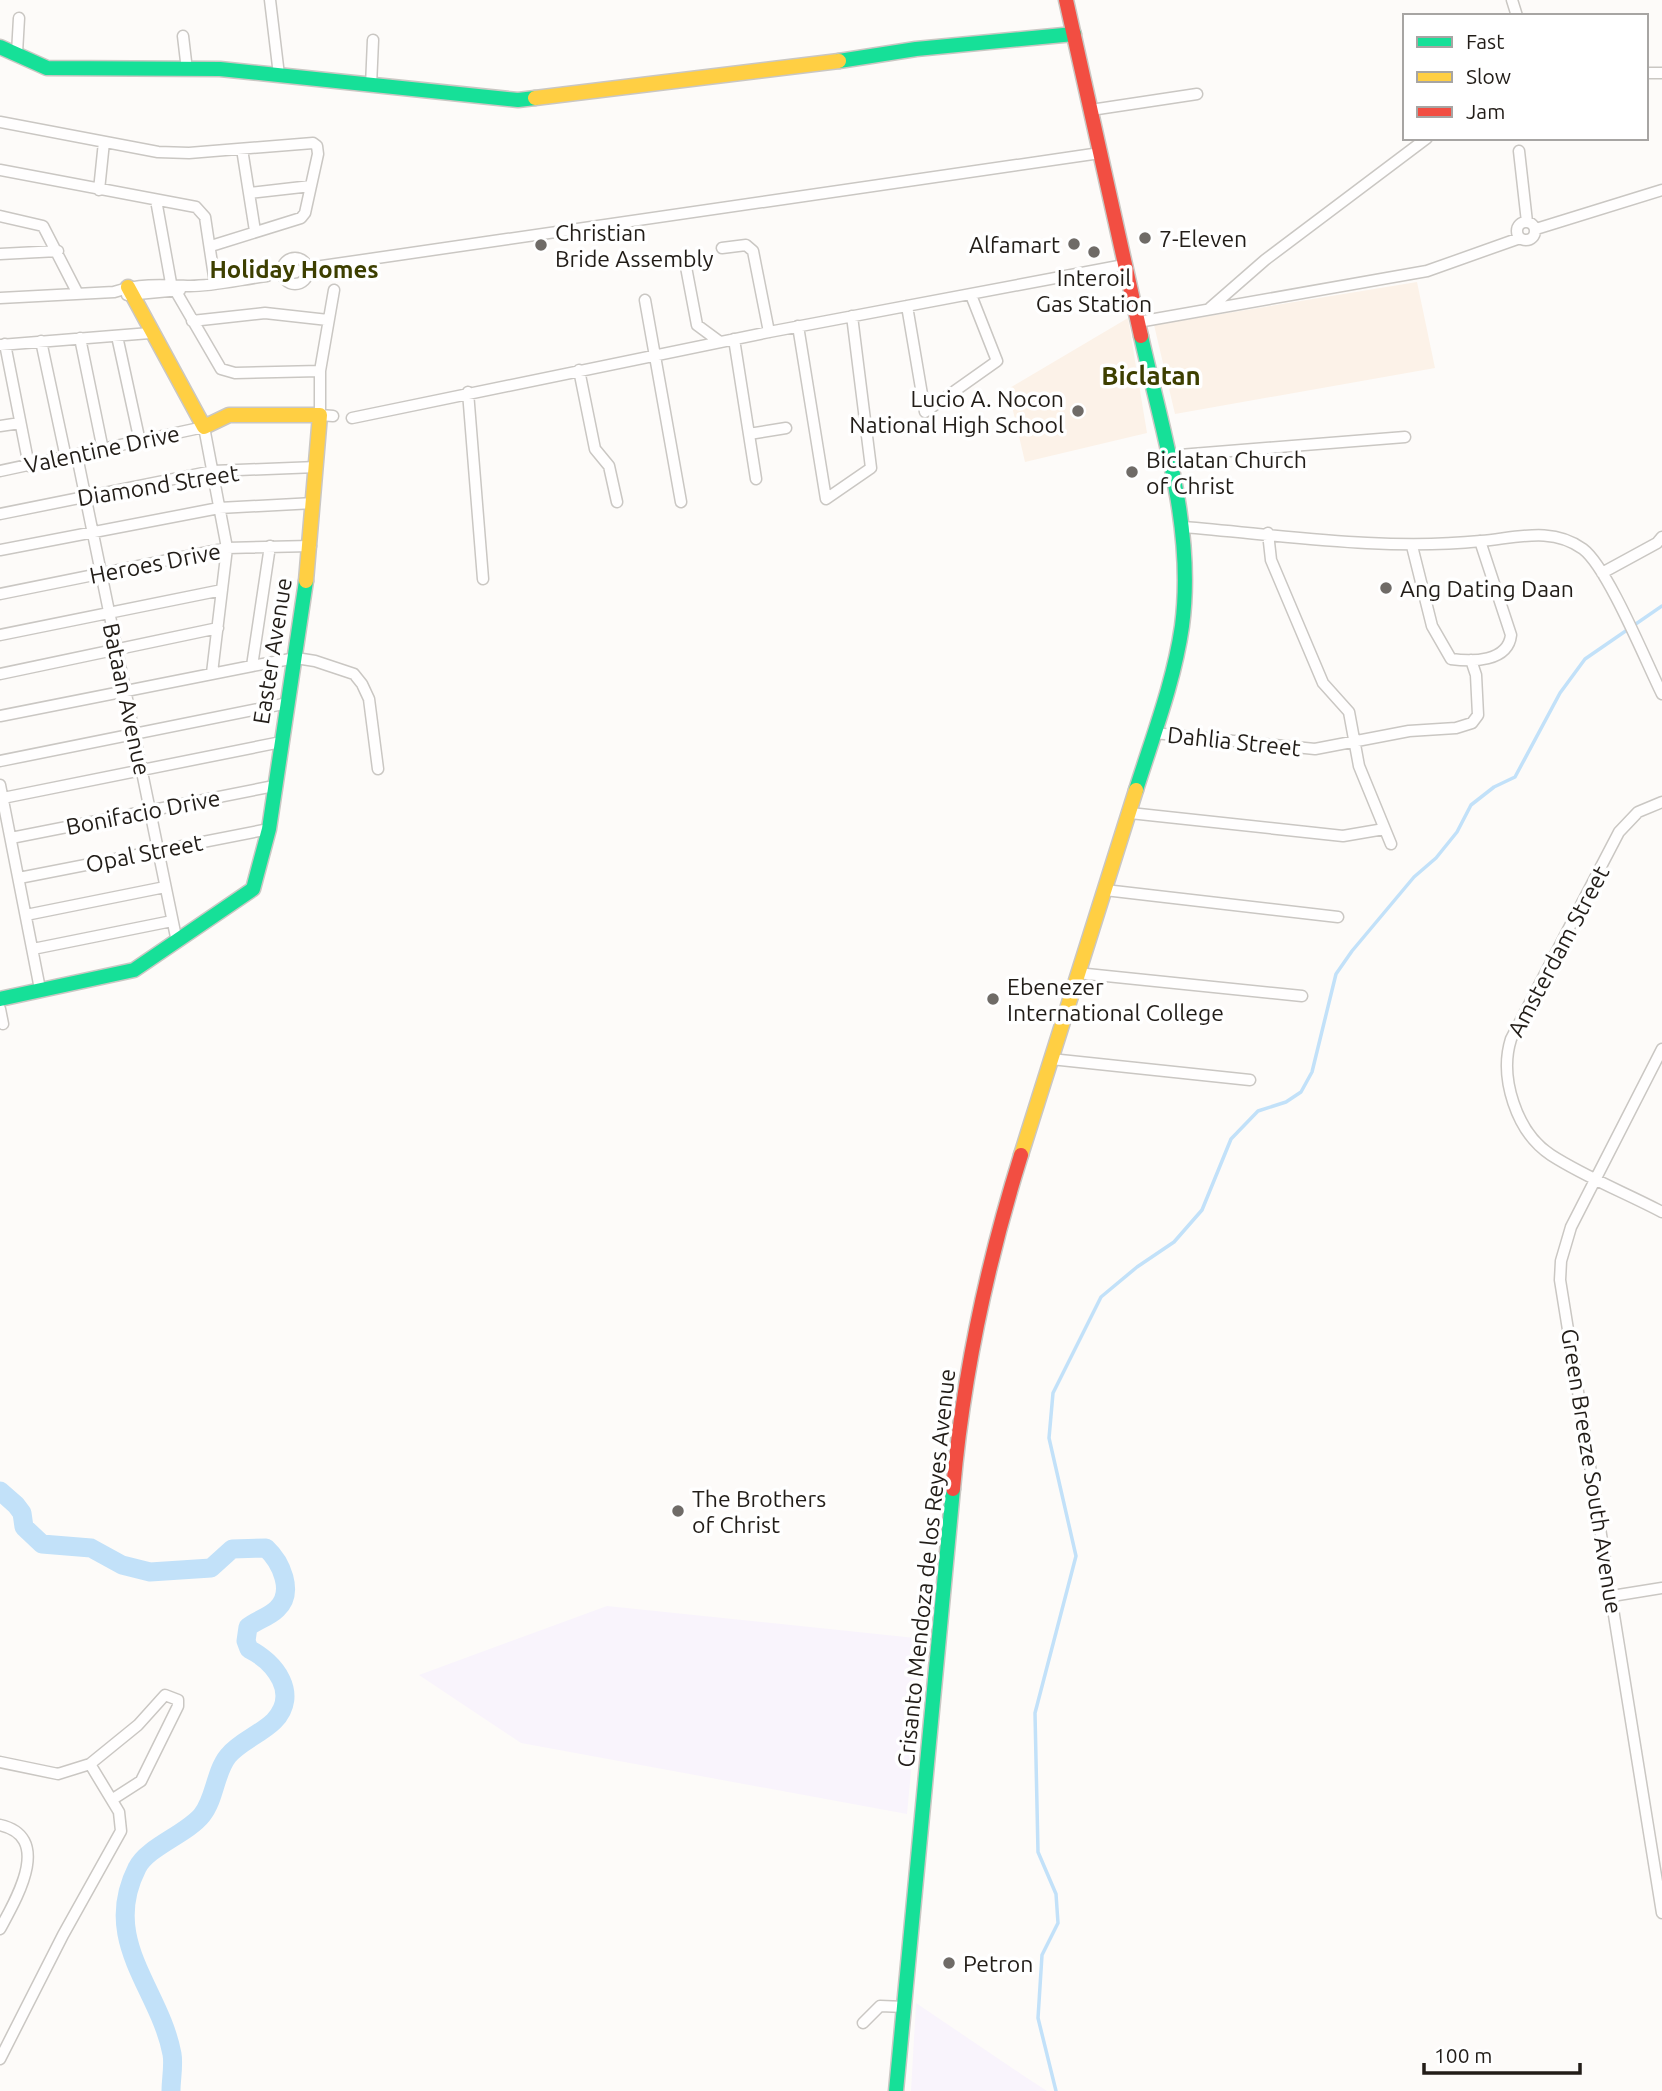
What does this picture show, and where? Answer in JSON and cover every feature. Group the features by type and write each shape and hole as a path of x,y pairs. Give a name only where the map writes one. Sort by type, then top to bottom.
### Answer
{"main road":[{"name":"Crisanto Mendoza de los Reyes Avenue","path":"896,2091 960,1413 995,1248 1077,973 1175,666 1184,616 1187,556 1183,527 1066,0"},
{"path":"0,47 47,68 187,70 279,75 371,86 532,99 789,68 916,49 1074,34"},
{"path":"124,292 204,427 229,415 326,415"},
{"name":"Easter Avenue","path":"0,999 134,970 254,889 269,829 296,658 311,546 317,467 326,415"}],"street":[{"path":"270,0 279,75"},
{"path":"17,53 19,19"},
{"path":"183,36 187,70"},
{"path":"371,86 373,40"},
{"path":"1091,110 1197,94"},
{"path":"0,122 158,152 189,153 313,143 317,146 318,154 311,186 305,213 301,218 211,246"},
{"path":"1208,310 1265,260 1424,140"},
{"path":"99,190 104,142"},
{"path":"242,149 255,232"},
{"path":"1519,151 1532,225"},
{"path":"308,268 1100,153"},
{"path":"0,170 202,210 211,246 215,283"},
{"path":"250,193 311,186"},
{"path":"1138,322 1427,271 1520,238 1518,227 1662,190"},
{"path":"156,200 173,288 225,372 320,370"},
{"path":"0,216 43,226 78,294"},
{"path":"722,248 746,245 752,251 769,332"},
{"path":"0,254 58,251"},
{"path":"0,298 173,288 275,275 289,284 301,283 308,274 308,268 300,259 288,259 275,275"},
{"path":"352,418 798,326 1124,265"},
{"path":"686,267 697,325 720,342"},
{"path":"326,415 320,370 334,290"},
{"path":"906,306 925,412 997,361 971,295"},
{"path":"645,300 681,502"},
{"path":"192,321 265,313 328,320"},
{"path":"798,326 827,499 871,468 852,316"},
{"path":"29,466 3,344 150,333"},
{"path":"117,336 140,442"},
{"path":"80,338 103,450"},
{"path":"734,339 756,479"},
{"name":"Bataan Avenue","path":"41,341 72,457 86,496 177,942"},
{"path":"579,370 595,449 609,466 617,502"},
{"path":"0,386 12,384"},
{"path":"468,392 483,579"},
{"path":"0,426 20,423"},
{"path":"204,427 227,548 212,673"},
{"name":"Valentine Drive","path":"0,471 204,427"},
{"path":"749,435 786,428"},
{"path":"1167,456 1405,437"},
{"name":"Diamond Street","path":"0,514 213,471 317,467"},
{"path":"0,551 219,508 314,503"},
{"path":"1183,527 1412,546 1544,534 1568,539 1587,552 1602,573 1662,694"},
{"path":"1268,533 1271,560 1324,683 1349,712 1359,766 1391,844"},
{"path":"1602,573 1657,543 1662,537"},
{"path":"1412,546 1432,626 1451,659 1471,660 1498,656 1507,649 1511,635 1480,541"},
{"path":"252,666 270,546"},
{"name":"Heroes Drive","path":"0,594 227,548 311,546"},
{"path":"0,635 222,590"},
{"path":"0,674 218,628"},
{"path":"0,716 296,658 315,660 354,674 362,684 369,699 378,769"},
{"name":"Dahlia Street","path":"1154,733 1315,749 1409,731 1456,728 1476,720 1476,682 1471,660"},
{"path":"0,761 288,703"},
{"path":"3,798 281,742"},
{"path":"0,785 40,989"},
{"name":"Bonifacio Drive","path":"11,838 274,786"},
{"name":"Amsterdam Street","path":"1662,802 1638,812 1619,832 1511,1040 1505,1058 1508,1083 1529,1133 1549,1154 1662,1212"},
{"path":"1130,813 1343,836 1384,829"},
{"name":"Opal Street","path":"19,878 269,829"},
{"path":"26,915 165,887"},
{"path":"1105,890 1338,916"},
{"path":"33,949 172,921"},
{"path":"1077,973 1302,996"},
{"path":"0,1009 3,1024"},
{"name":"Green Breeze South Avenue","path":"1662,1049 1571,1227 1561,1261 1560,1280 1662,1913"},
{"path":"1051,1059 1250,1080"},
{"path":"1612,1597 1662,1588"},
{"path":"0,1762 58,1774 90,1764 148,1716 164,1695 178,1700 176,1710 141,1781 113,1799"},
{"path":"0,2059 63,1935 121,1831 119,1812 113,1799 90,1764"},
{"path":"0,1825 16,1833 26,1845 28,1861 25,1882 0,1929"},
{"path":"863,2023 880,2006 905,2007"}],"shaded area":[{"path":"1417,282 1435,368 1175,414 1154,325"},
{"name":"Lucio A. Nocon National High School","path":"1128,318 1147,433 1025,462 1008,389"},
{"path":"607,1606 925,1639 917,1714 912,1714 911,1729 915,1730 907,1814 521,1743 419,1675"},
{"path":"916,2003 1021,2074 1047,2091 911,2091"}],"waterway":[{"path":"1056,2091 1038,2018 1042,1955 1058,1923 1056,1894 1038,1852 1035,1713 1076,1556 1049,1438 1053,1393 1101,1297 1137,1267 1174,1242 1202,1210 1231,1139 1258,1111 1286,1102 1301,1092 1312,1072 1336,974 1352,951 1414,877 1436,858 1457,832 1471,805 1494,787 1515,777 1560,693 1585,659 1662,606"},
{"path":"0,1491 16,1505 22,1513 24,1527 42,1544 91,1548 122,1565 150,1572 211,1568 232,1549 266,1548 277,1561 284,1577 285,1594 282,1602 274,1612 248,1627 246,1641 249,1649 268,1662 281,1680 285,1700 281,1711 269,1726 238,1746 228,1756 202,1815 142,1860 127,1894 125,1919 129,1942 166,2030 173,2058 171,2091"}],"traffic: fast":[{"path":"839,61 916,49 1074,34"},
{"path":"0,47 47,68 220,69 518,100 535,98"},
{"path":"1136,790 1174,668 1182,626 1185,589 1184,553 1174,480 1141,336"},
{"path":"0,999 134,970 253,889 269,829 306,581"},
{"path":"896,2091 953,1489"}],"traffic: slow":[{"path":"535,98 839,61"},
{"path":"128,287 204,427 229,415 320,415 306,581"},
{"path":"1021,1155 1136,790"}],"traffic: jam":[{"path":"1066,0 1141,336"},
{"path":"953,1489 963,1404 978,1321 997,1237 1021,1155"}],"place":[{"name":"7-Eleven","path":"1145,238"},
{"name":"Alfamart","path":"1074,244"},
{"name":"Christian Bride Assembly","path":"541,245"},
{"name":"Interoil Gas Station","path":"1094,252"},
{"name":"Lucio A. Nocon National High School","path":"1078,411"},
{"name":"Biclatan Church of Christ","path":"1132,472"},
{"name":"Ang Dating Daan","path":"1386,588"},
{"name":"Ebenezer International College","path":"993,999"},
{"name":"The Brothers of Christ","path":"678,1511"},
{"name":"Petron","path":"949,1963"}],"district":[{"name":"Holiday Homes","path":"294,269"},
{"name":"Biclatan","path":"1151,375"}]}
